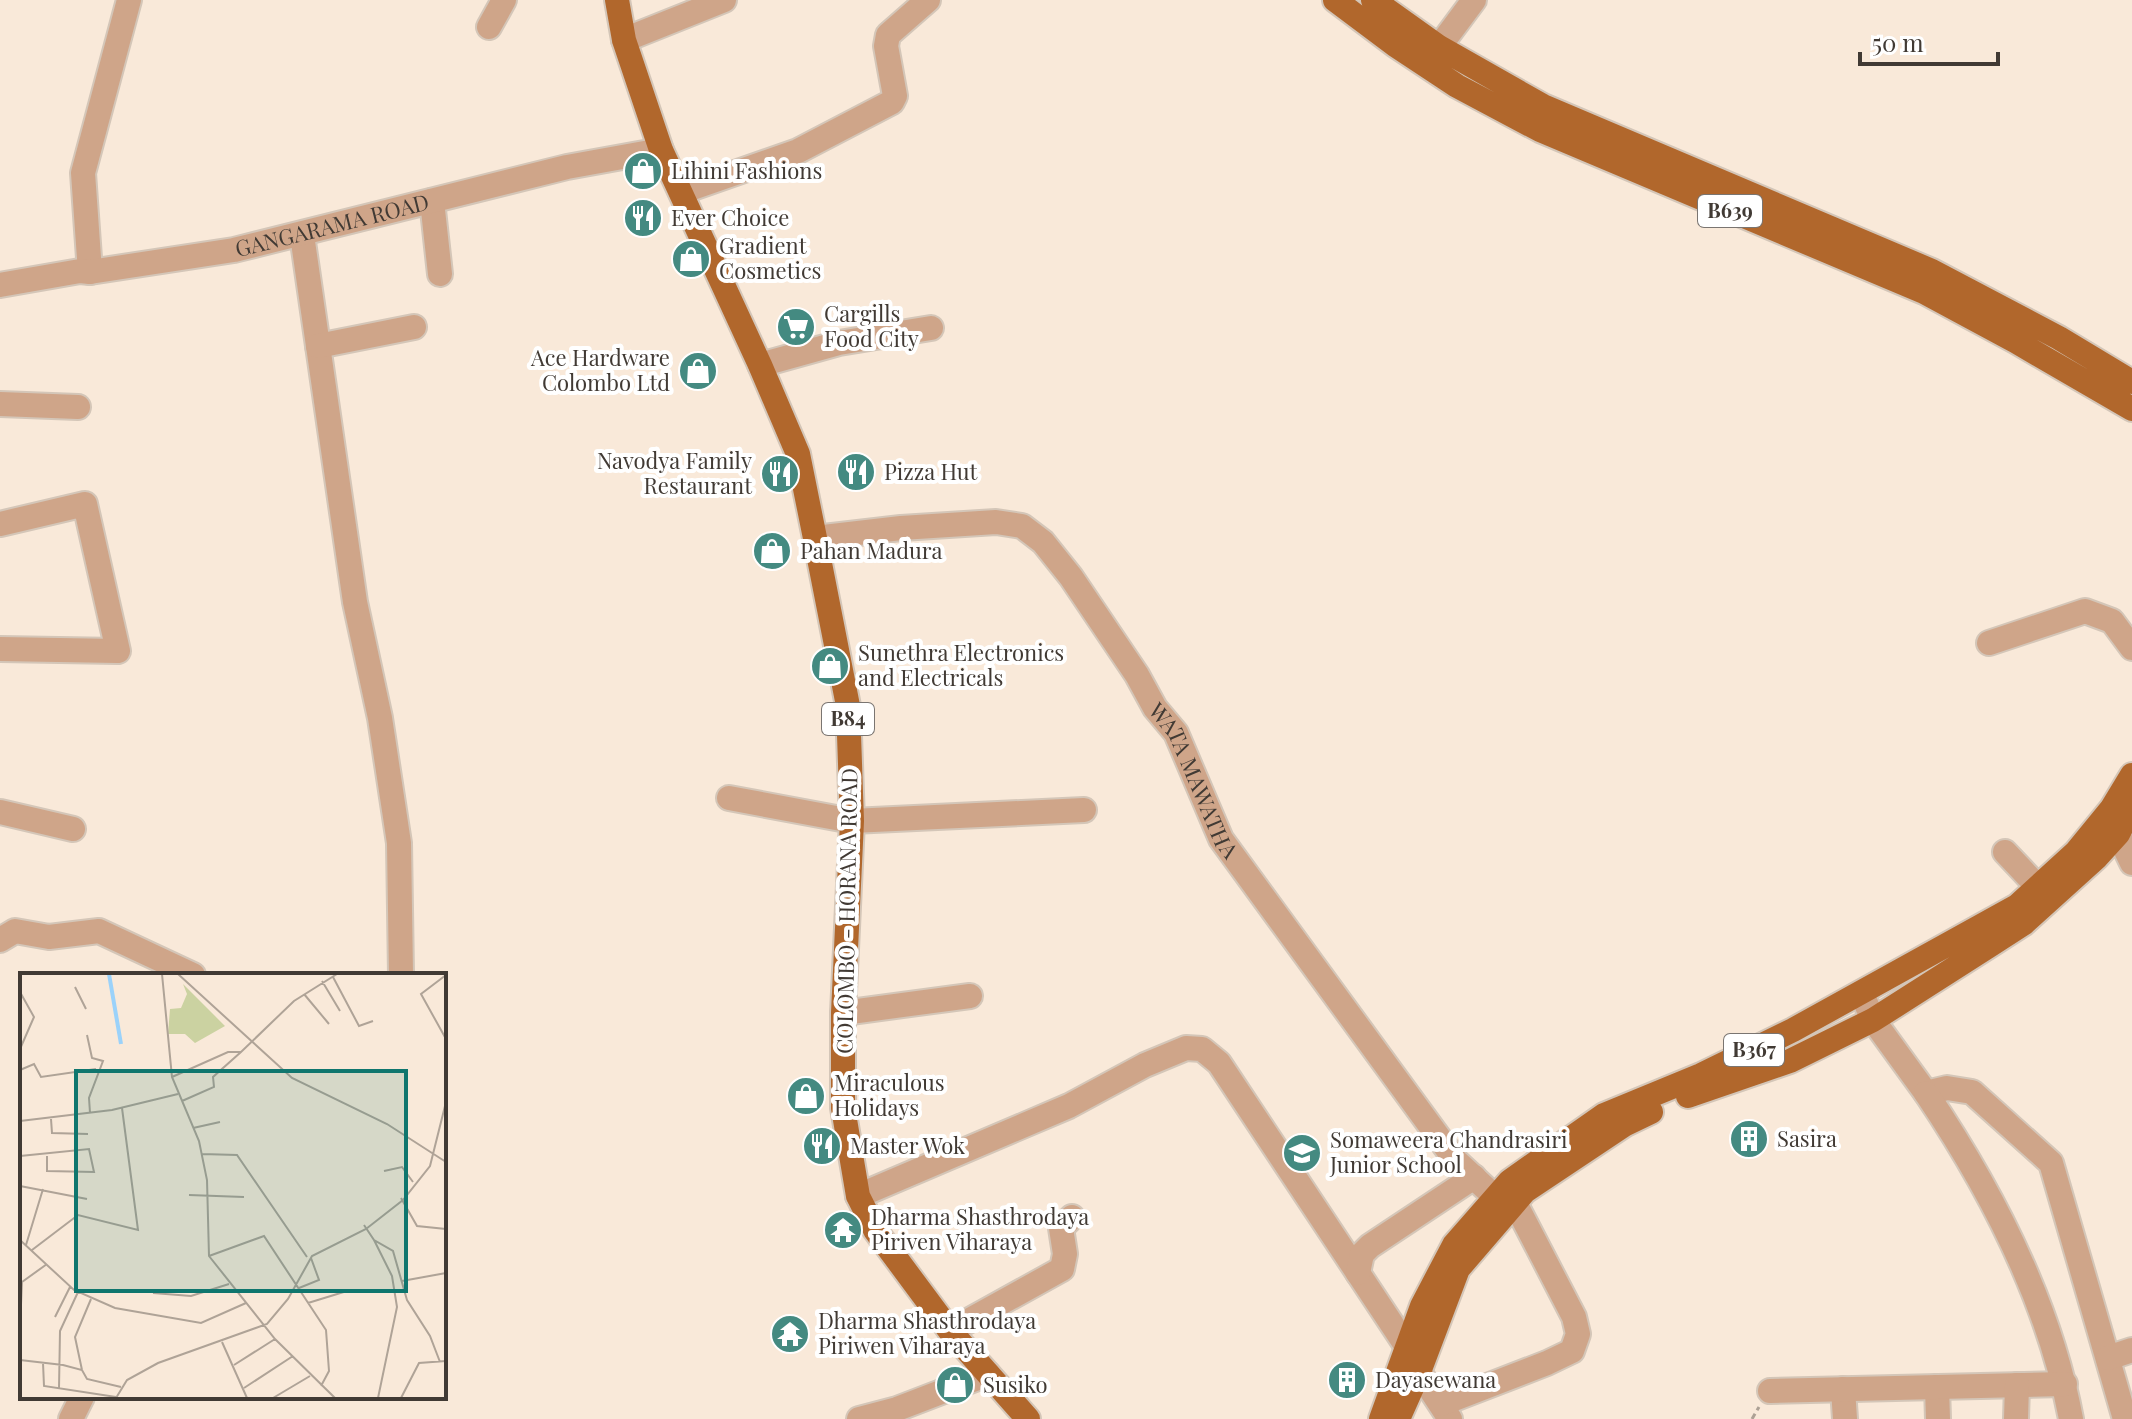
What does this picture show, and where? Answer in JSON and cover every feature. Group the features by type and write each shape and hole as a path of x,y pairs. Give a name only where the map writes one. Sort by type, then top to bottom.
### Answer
{"main road":[{"name":"COLOMBO - HORANA ROAD","path":"617,0 624,40 661,150 798,454 815,538 848,706 852,821 843,1013 843,1108 858,1196 875,1230 950,1331 1028,1419"},
{"name":"B639","path":"1335,0 1457,86 1540,130 1924,292 2132,409"},
{"name":"B639","path":"1373,0 1439,47 1543,106 1932,271 2059,338 2132,382"},
{"name":"B367","path":"1381,1419 1422,1306 1454,1245 1505,1200 1525,1191 1624,1125 1664,1105 1790,1061 1873,1020 2023,924 2097,857 2132,775"},
{"name":"B367","path":"1398,1419 1458,1269 1505,1200 1510,1181 1604,1115 1701,1075 1862,994 2017,906 2076,852 2132,807"}],"street":[{"path":"90,272 83,173 129,0"},
{"path":"489,27 504,0"},
{"path":"624,40 724,0"},
{"path":"681,192 798,151 892,102 895,96 886,46 888,35 928,0"},
{"path":"1439,47 1474,0"},
{"name":"GANGARAMA ROAD","path":"0,285 234,250 567,167 661,150"},
{"path":"432,201 440,274"},
{"path":"302,235 355,602 380,718 399,843 401,973"},
{"path":"318,346 414,327"},
{"path":"760,365 839,343 931,328"},
{"path":"0,404 78,407"},
{"path":"0,524 85,504 118,651 0,649"},
{"name":"WATA MAWATHA","path":"815,538 996,522 1022,526 1043,542 1071,577 1137,675 1155,708 1176,733 1221,839 1456,1161 1505,1200 1574,1317 1578,1334 1572,1351 1446,1412"},
{"path":"1989,643 2085,611 2112,621 2132,648"},
{"path":"729,798 852,821 1084,810"},
{"path":"0,812 73,829"},
{"path":"2110,827 2132,863"},
{"path":"2005,852 2038,887"},
{"path":"0,940 15,931 49,937 99,931 189,973"},
{"path":"1862,994 1873,1020 1926,1093 1990,1196 2047,1324 2065,1384 2071,1419"},
{"path":"843,1013 970,996"},
{"path":"858,1196 1069,1106 1145,1065 1186,1048 1202,1049 1219,1063 1407,1347 1419,1372 1446,1412"},
{"path":"1926,1093 1947,1088 1972,1092 2051,1163 2125,1419"},
{"path":"1358,1273 1362,1254 1370,1246 1474,1177"},
{"path":"950,1331 1062,1269 1065,1254 1061,1228 1072,1217"},
{"path":"2108,1358 2132,1350"},
{"path":"859,1419 897,1409 988,1374"},
{"path":"1770,1391 2065,1384"},
{"path":"2016,1419 2017,1385"},
{"path":"1937,1387 1938,1419"},
{"path":"1843,1389 1845,1419"},
{"path":"71,1419 81,1399"}],"place":[{"name":"Lihini Fashions","path":"643,171"},
{"name":"Ever Choice","path":"643,218"},
{"name":"Gradient Cosmetics","path":"691,259"},
{"name":"Cargills Food City","path":"796,327"},
{"name":"Ace Hardware Colombo Ltd","path":"698,371"},
{"name":"Pizza Hut","path":"856,472"},
{"name":"Navodya Family Restaurant","path":"780,474"},
{"name":"Pahan Madura","path":"772,551"},
{"name":"Sunethra Electronics and Electricals","path":"830,666"},
{"name":"Miraculous Holidays","path":"806,1096"},
{"name":"Sasira","path":"1749,1139"},
{"name":"Master Wok","path":"822,1146"},
{"name":"Somaweera Chandrasiri Junior School","path":"1302,1153"},
{"name":"Dharma Shasthrodaya Piriven Viharaya","path":"843,1230"},
{"name":"Dharma Shasthrodaya Piriwen Viharaya","path":"790,1334"},
{"name":"Dayasewana","path":"1347,1380"},
{"name":"Susiko","path":"955,1385"}]}
